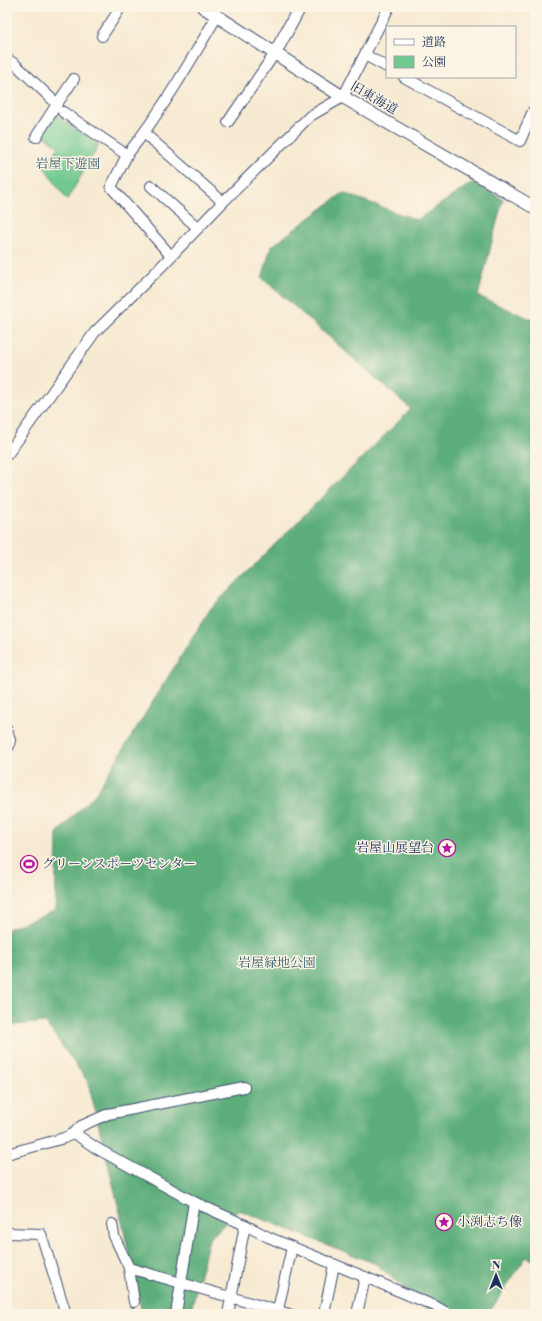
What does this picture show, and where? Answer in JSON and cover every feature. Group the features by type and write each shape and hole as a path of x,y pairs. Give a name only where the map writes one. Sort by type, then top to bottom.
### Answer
{"street":[{"path":"102,36 121,7"},
{"name":"旧東海道","path":"203,7 343,97 535,208"},
{"path":"228,122 275,53 300,7"},
{"path":"7,455 95,332 310,116 343,97 389,7"},
{"path":"171,256 111,187 127,155 144,133 183,74 217,16"},
{"path":"365,55 386,67"},
{"path":"7,59 16,65 60,108 127,155"},
{"path":"406,78 520,141 533,111 535,112"},
{"path":"36,137 60,108 74,79"},
{"path":"144,133 223,202"},
{"path":"151,186 198,228"},
{"path":"7,730 10,740 9,746"},
{"path":"7,1154 64,1138 74,1133 82,1126 108,1114 244,1087"},
{"path":"74,1133 96,1148 194,1202 268,1237 435,1306 448,1314"},
{"path":"176,1314 194,1202"},
{"path":"112,1224 114,1236 128,1268 134,1302"},
{"path":"228,1314 245,1225"},
{"path":"7,1232 41,1234 66,1314"},
{"path":"277,1312 292,1247"},
{"path":"324,1314 334,1265"},
{"path":"128,1268 232,1297 277,1312 289,1314"},
{"path":"357,1314 365,1277"}],"green space":[{"name":"岩屋下遊園","path":"54,114 99,145 67,200 44,167 59,147 41,134"},
{"name":"岩屋緑地公園","path":"473,182 503,199 478,296 535,321 535,1261 526,1257 488,1314 433,1314 376,1264 239,1210 209,1239 190,1314 142,1314 121,1217 88,1082 45,1022 7,1026 7,929 55,911 57,833 96,793 211,608 411,409 262,278 271,247 343,193 417,220"}],"place":[{"name":"岩屋山展望台","path":"447,848"},
{"name":"グリーンスポーツセンター","path":"29,864"},
{"name":"小渕志ち像","path":"444,1222"}]}
